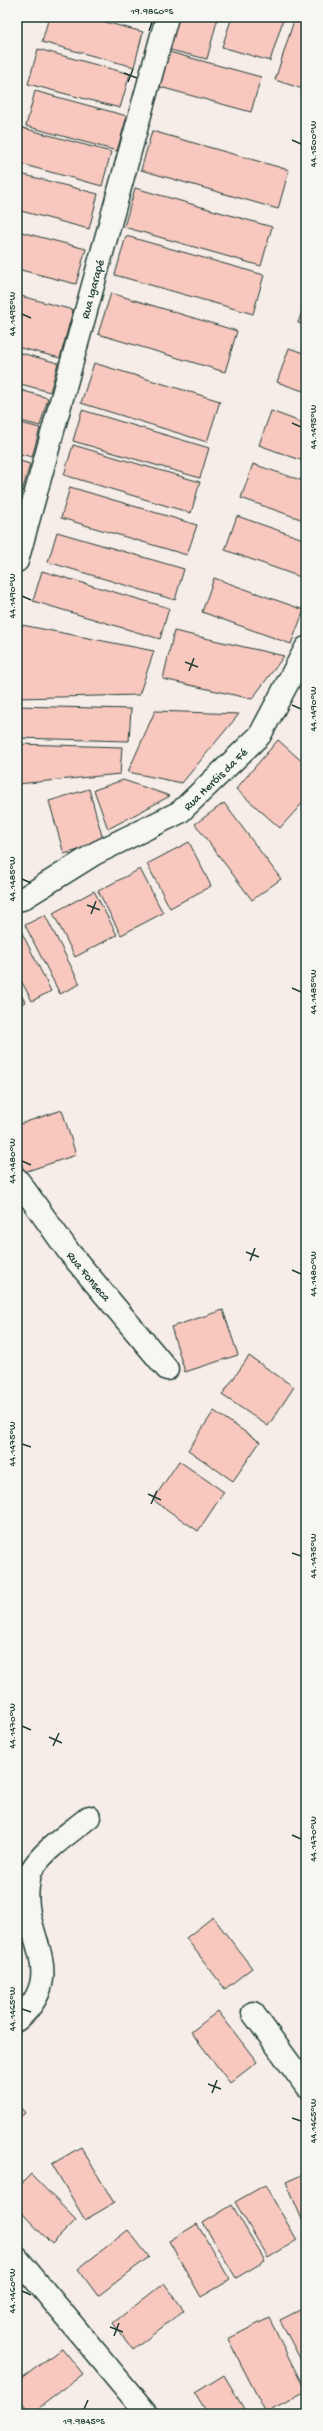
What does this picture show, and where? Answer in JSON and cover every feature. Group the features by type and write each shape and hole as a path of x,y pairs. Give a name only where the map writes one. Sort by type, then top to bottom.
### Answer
{"street":[{"name":"Rua Igarapé","path":"17,561 167,17"},
{"name":"Rua Heróis da Fé","path":"17,900 22,899 96,853 180,812 260,735 306,648"},
{"name":"Rua Fonseca","path":"17,1179 69,1252 167,1369"},
{"path":"17,2020 34,2001 42,1980 43,1962 27,1893 30,1872 41,1859 89,1816"},
{"path":"253,2013 306,2086"},
{"path":"17,2258 147,2414"}],"building":[{"path":"49,17 86,17 143,32 134,67 42,42"},
{"path":"174,17 218,17 207,59 166,49"},
{"path":"232,17 284,17 270,61 222,47"},
{"path":"295,17 306,17 306,90 275,80"},
{"path":"38,49 130,74 120,108 28,84"},
{"path":"169,52 261,77 251,112 160,87"},
{"path":"35,91 127,116 117,151 26,126"},
{"path":"19,127 111,152 102,186 17,163 17,135"},
{"path":"152,131 289,170 278,209 141,170"},
{"path":"17,173 98,194 89,229 17,210"},
{"path":"135,188 272,227 261,266 124,227"},
{"path":"17,231 86,249 76,284 17,269"},
{"path":"126,236 264,275 253,314 115,275"},
{"path":"111,293 237,331 225,372 98,334"},
{"path":"17,295 73,310 60,358 17,347"},
{"path":"306,300 306,325 298,323"},
{"path":"289,348 306,354 306,392 277,382"},
{"path":"17,352 58,363 50,392 17,383"},
{"path":"94,363 220,401 207,442 81,403"},
{"path":"17,389 48,398 40,426 17,420"},
{"path":"82,410 209,448 200,478 73,441"},
{"path":"271,411 306,424 306,462 259,445"},
{"path":"17,422 40,428 32,457 17,453"},
{"path":"73,445 200,482 191,513 64,475"},
{"path":"17,460 30,464 22,492 17,490"},
{"path":"253,464 306,482 306,521 241,498"},
{"path":"70,487 197,525 187,555 61,518"},
{"path":"237,516 306,540 306,579 225,550"},
{"path":"57,532 184,569 175,600 48,562"},
{"path":"42,571 169,608 160,639 33,601"},
{"path":"214,578 304,610 291,644 202,612"},
{"path":"22,625 154,651 139,695 17,698 17,646"},
{"path":"174,631 284,656 252,699 163,679"},
{"path":"17,706 131,709 129,741 17,738"},
{"path":"155,711 239,714 182,783 128,772"},
{"path":"278,740 306,765 306,799 280,828 236,789"},
{"path":"17,744 122,747 120,774 17,784"},
{"path":"123,780 170,796 108,829 94,790"},
{"path":"89,789 104,843 64,854 49,801"},
{"path":"224,803 281,879 252,900 195,824"},
{"path":"189,842 211,886 170,908 147,864"},
{"path":"140,869 163,913 121,935 98,891"},
{"path":"94,891 117,935 75,957 53,913"},
{"path":"45,915 80,984 60,994 25,925"},
{"path":"17,923 51,991 32,1001 17,973"},
{"path":"17,987 25,1002 17,1006"},
{"path":"62,1110 76,1155 24,1172 17,1149 17,1125"},
{"path":"223,1310 238,1355 185,1372 171,1327"},
{"path":"249,1356 294,1387 268,1426 222,1395"},
{"path":"214,1411 260,1442 233,1481 188,1450"},
{"path":"179,1461 224,1492 198,1531 153,1500"},
{"path":"213,1917 252,1968 225,1989 186,1938"},
{"path":"218,2011 257,2062 230,2083 191,2032"},
{"path":"17,2103 25,2113 17,2120"},
{"path":"81,2147 114,2203 85,2220 52,2164"},
{"path":"306,2173 306,2229 286,2182"},
{"path":"31,2174 76,2220 52,2244 17,2208 17,2188"},
{"path":"265,2185 297,2240 268,2258 235,2202"},
{"path":"232,2205 265,2261 236,2278 203,2223"},
{"path":"197,2224 230,2280 201,2297 169,2241"},
{"path":"128,2230 149,2257 98,2296 78,2269"},
{"path":"164,2283 184,2310 133,2350 113,2323"},
{"path":"306,2307 306,2370 280,2320"},
{"path":"269,2318 306,2392 266,2413 228,2339"},
{"path":"62,2348 83,2374 31,2414 17,2395 17,2382"},
{"path":"224,2375 247,2414 208,2414 195,2393"}]}
